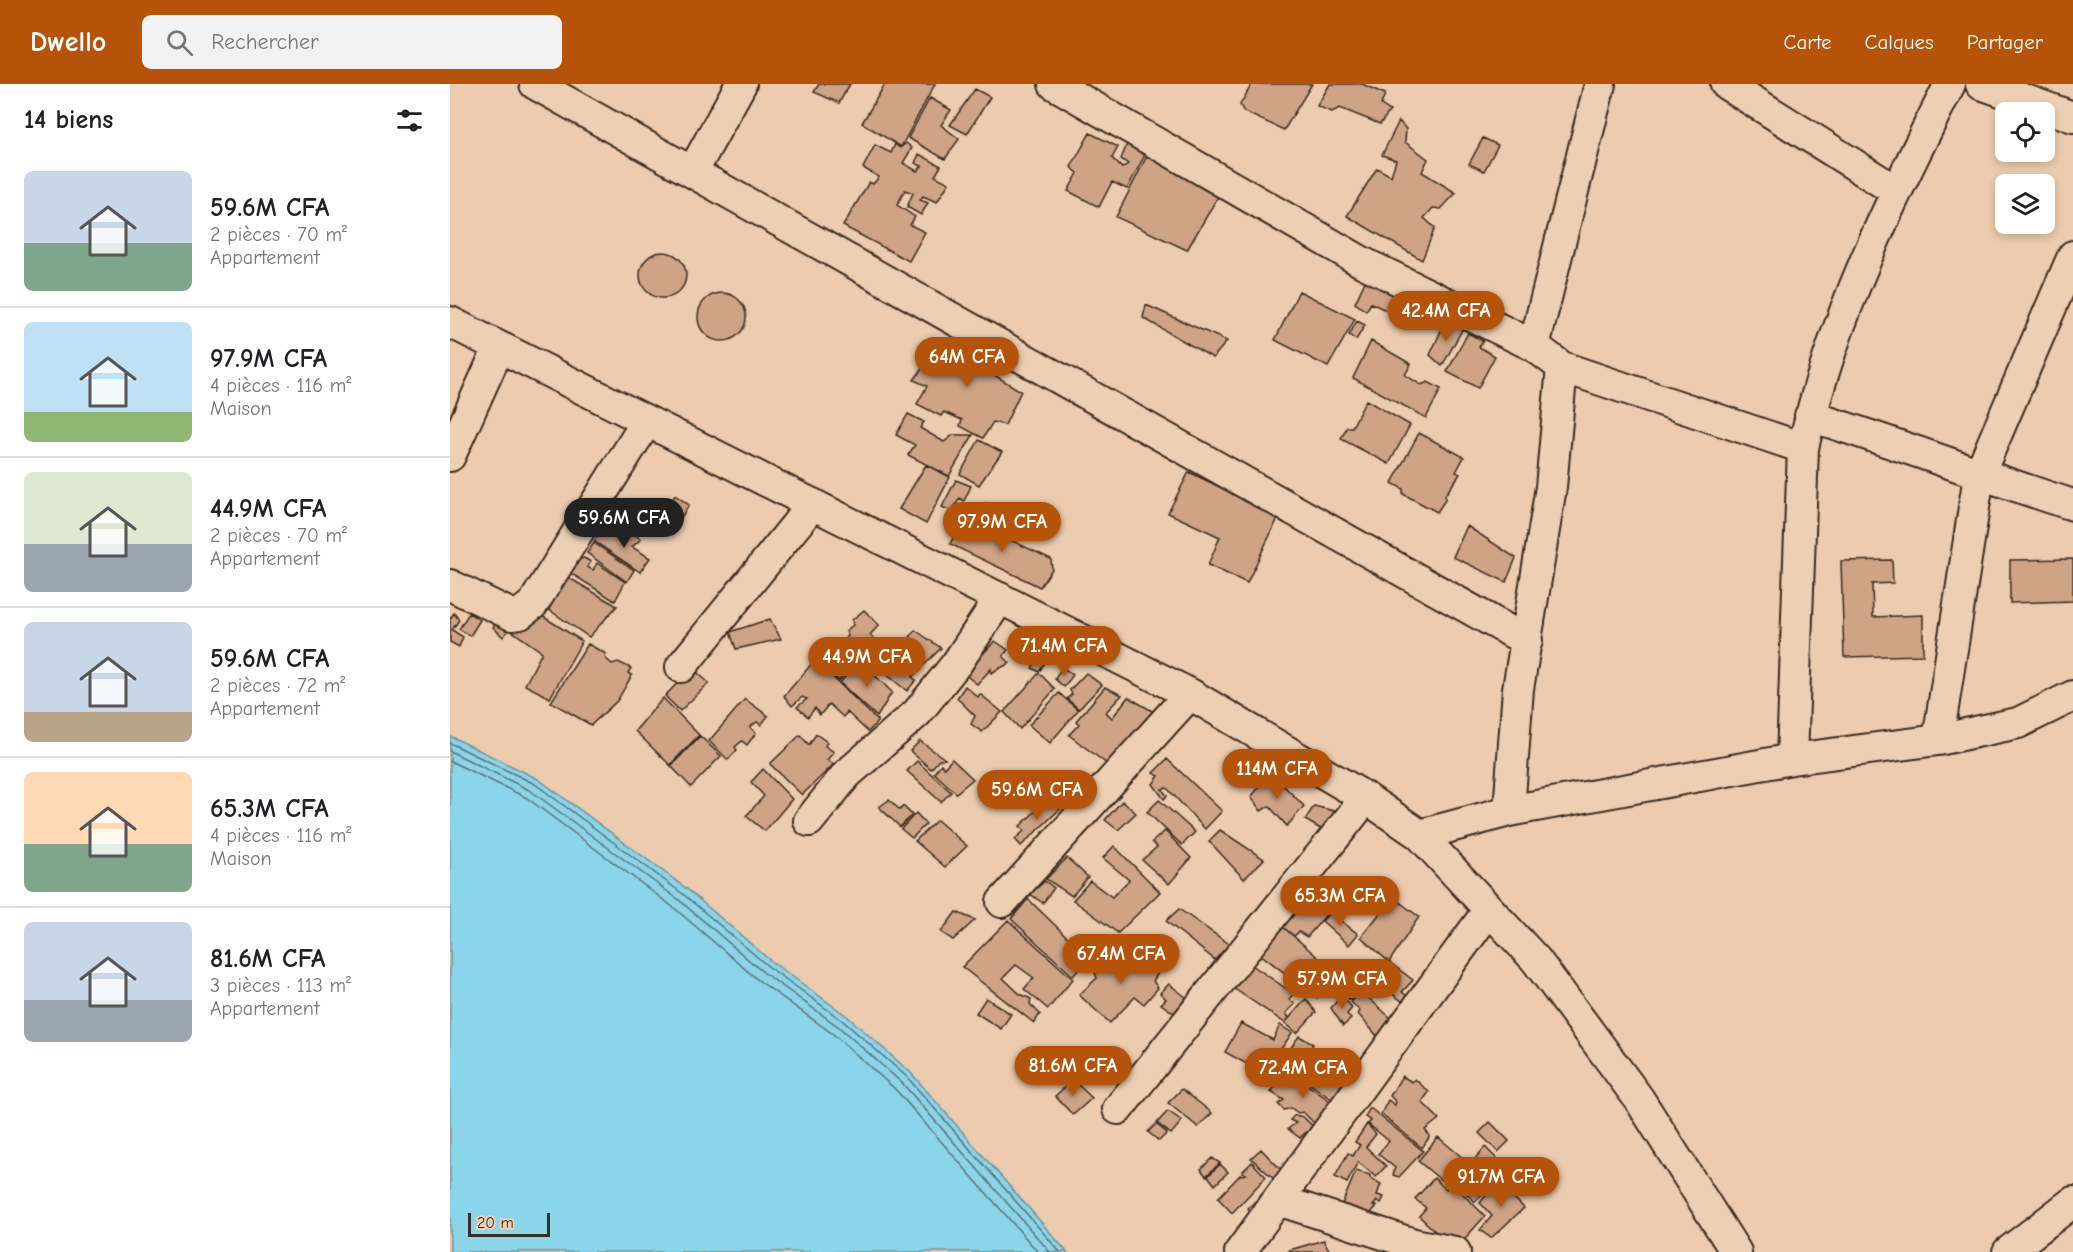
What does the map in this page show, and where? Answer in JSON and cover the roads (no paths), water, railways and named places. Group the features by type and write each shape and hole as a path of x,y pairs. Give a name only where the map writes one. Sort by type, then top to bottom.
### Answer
{"street":[{"path":"535,84 1527,641"},
{"path":"693,171 741,84"},
{"path":"1054,84 1362,262 1534,346 1562,367 1803,448"},
{"path":"1534,346 1600,84"},
{"path":"1726,84 1896,191"},
{"path":"1792,759 1803,448 1810,416 1830,346 1896,191 1950,84"},
{"path":"1981,84 2073,117"},
{"path":"1938,740 1979,475 2064,303 2073,256"},
{"path":"450,322 1190,694 1366,798 1420,835 1488,911 1536,960 1639,1099 1736,1252"},
{"path":"450,456 499,347"},
{"path":"1509,811 1514,722 1551,487 1562,367"},
{"path":"1810,416 1914,449 1979,475 2073,505"},
{"path":"450,585 512,615 520,614 533,604 647,421"},
{"path":"681,667 813,504"},
{"path":"809,821 846,775 917,713 957,663 1000,598"},
{"path":"1002,902 1190,694"},
{"path":"1420,835 1509,811 1792,759 1938,740 2018,723 2073,696"},
{"path":"1118,1109 1366,798"},
{"path":"1240,1252 1488,911"},
{"path":"1278,1200 1414,1244 1455,1252"},
{"path":"2008,1252 2073,1202"}],"water":[{"path":"450,736 538,779 687,889 772,962 847,1016 911,1073 1067,1252 450,1252"}]}
